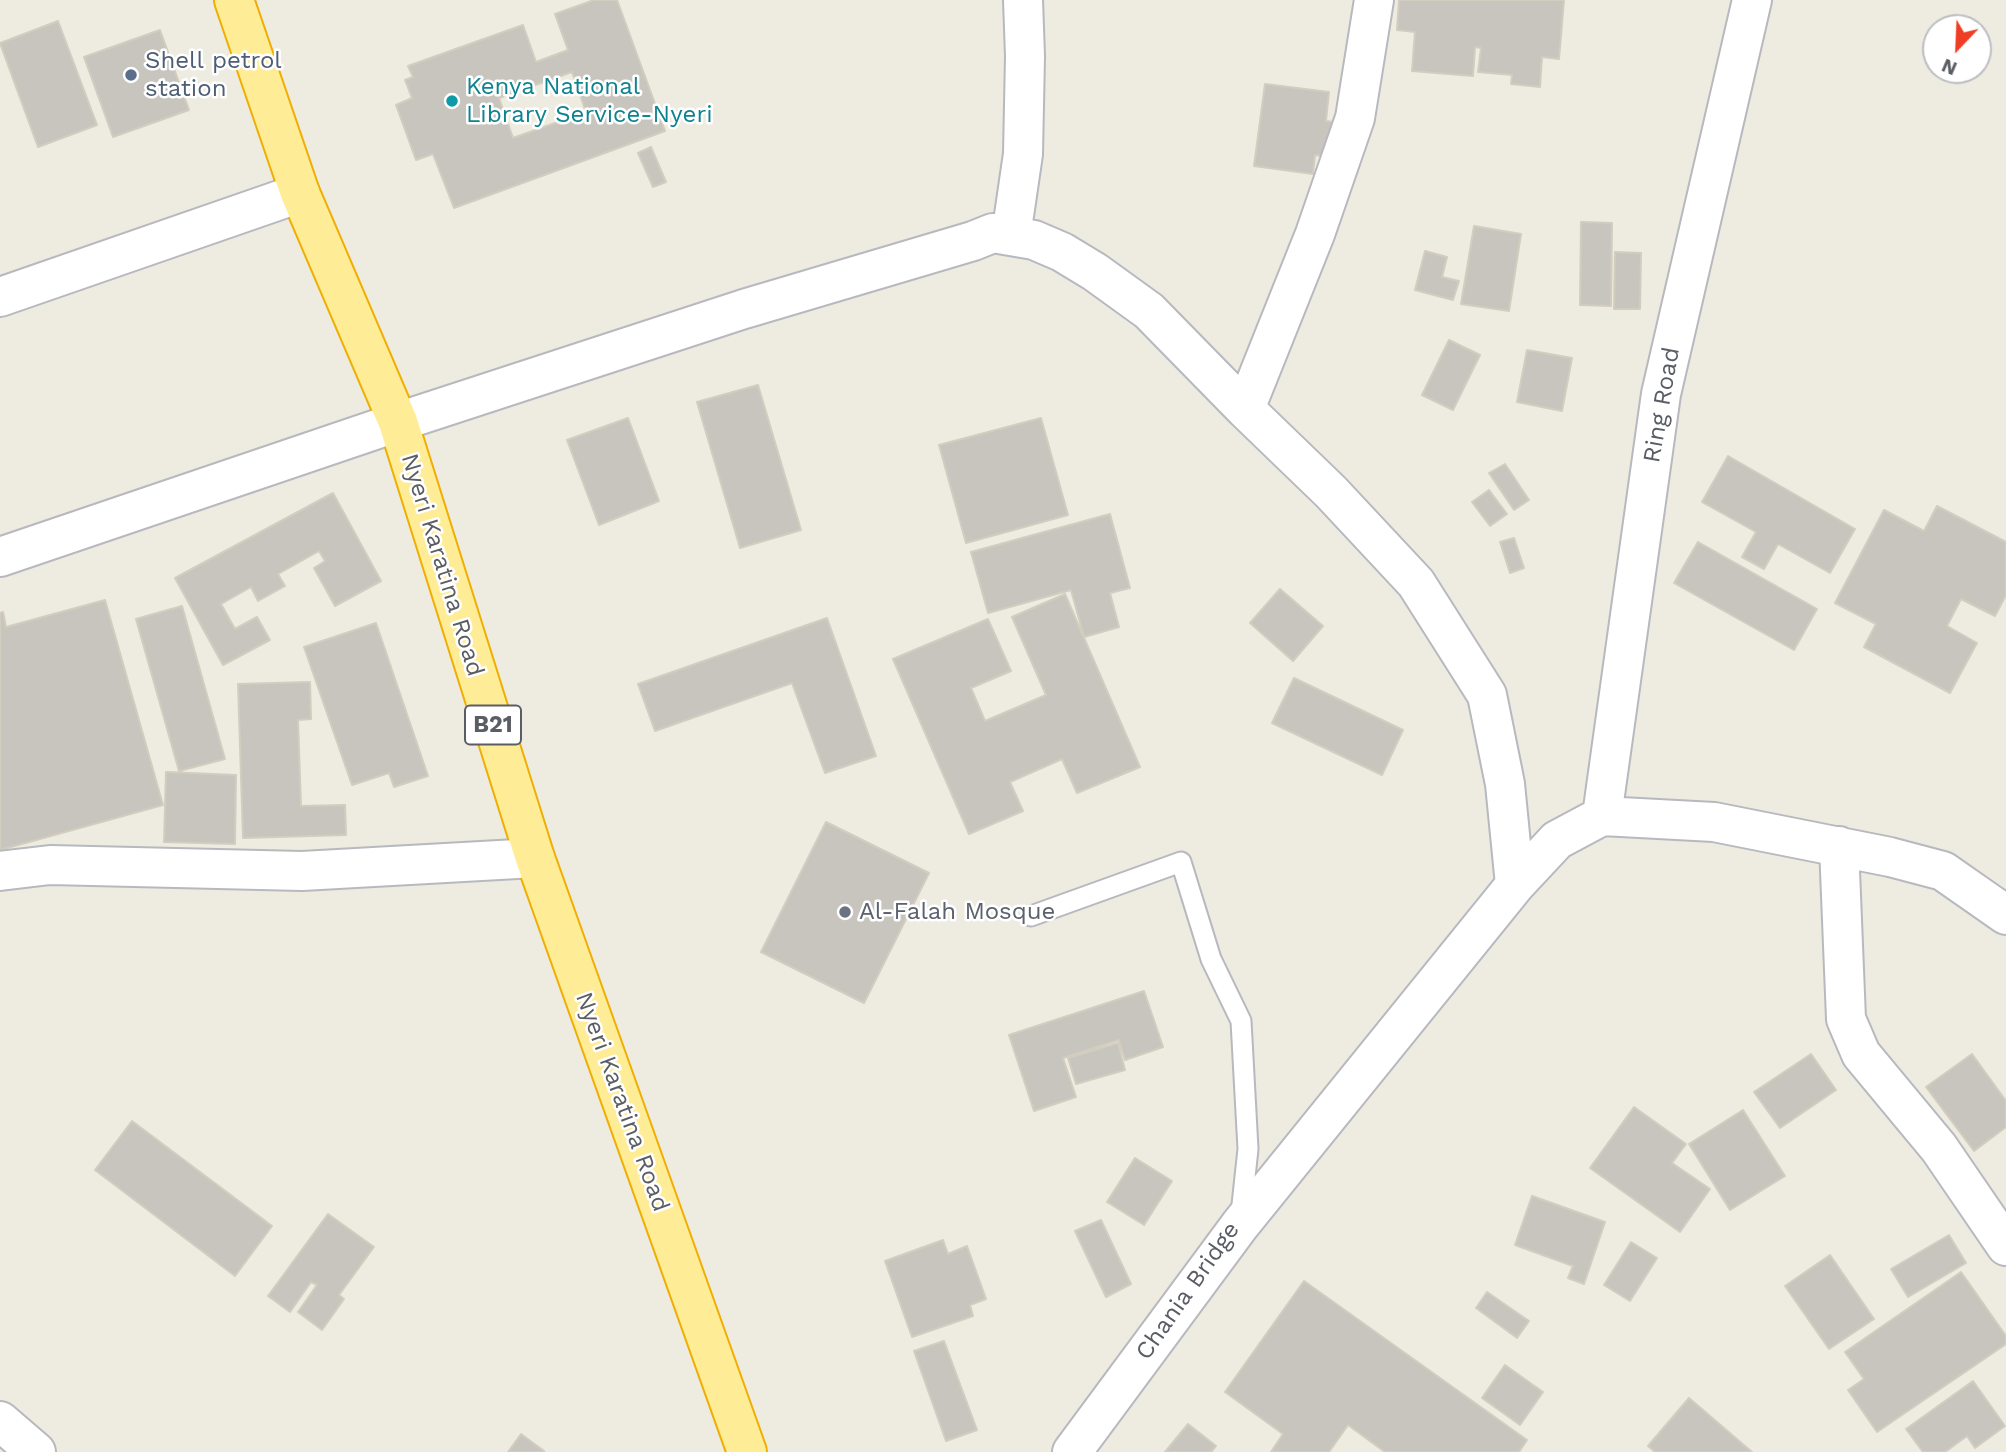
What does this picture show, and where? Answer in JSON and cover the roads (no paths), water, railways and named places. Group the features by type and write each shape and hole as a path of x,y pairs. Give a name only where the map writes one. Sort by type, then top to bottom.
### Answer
{"highway":[{"name":"Nyeri Karatina Road","path":"234,0 300,193 398,422 535,858 747,1452"}],"street":[{"path":"1011,236 1023,154 1023,0"},
{"path":"1245,409 1315,234 1355,118 1374,0"},
{"name":"Ring Road","path":"1602,816 1661,394 1752,0"},
{"path":"0,297 300,193"},
{"path":"0,557 398,422 744,309 993,233 1034,240 1062,251 1149,311 1331,492 1416,583 1487,695 1505,784 1515,885"},
{"path":"1240,1225 1515,885 1557,840 1602,816 1714,822 1839,846 1943,871 2006,915"},
{"path":"1839,846 1846,1019 1861,1054 1939,1148 2006,1246"},
{"path":"0,871 50,865 302,871 535,858"},
{"name":"Chania Bridge","path":"1072,1452 1240,1225"},
{"path":"0,1421 36,1452"}],"lane":[{"name":"Chania Bridge","path":"1031,916 1181,862 1211,959 1241,1021 1248,1149 1240,1225"}],"place":[{"name":"Shell petrol station","path":"131,75"},
{"name":"Kenya National Library Service-Nyeri","path":"452,101"},
{"name":"Al-Falah Mosque","path":"845,912"}]}
